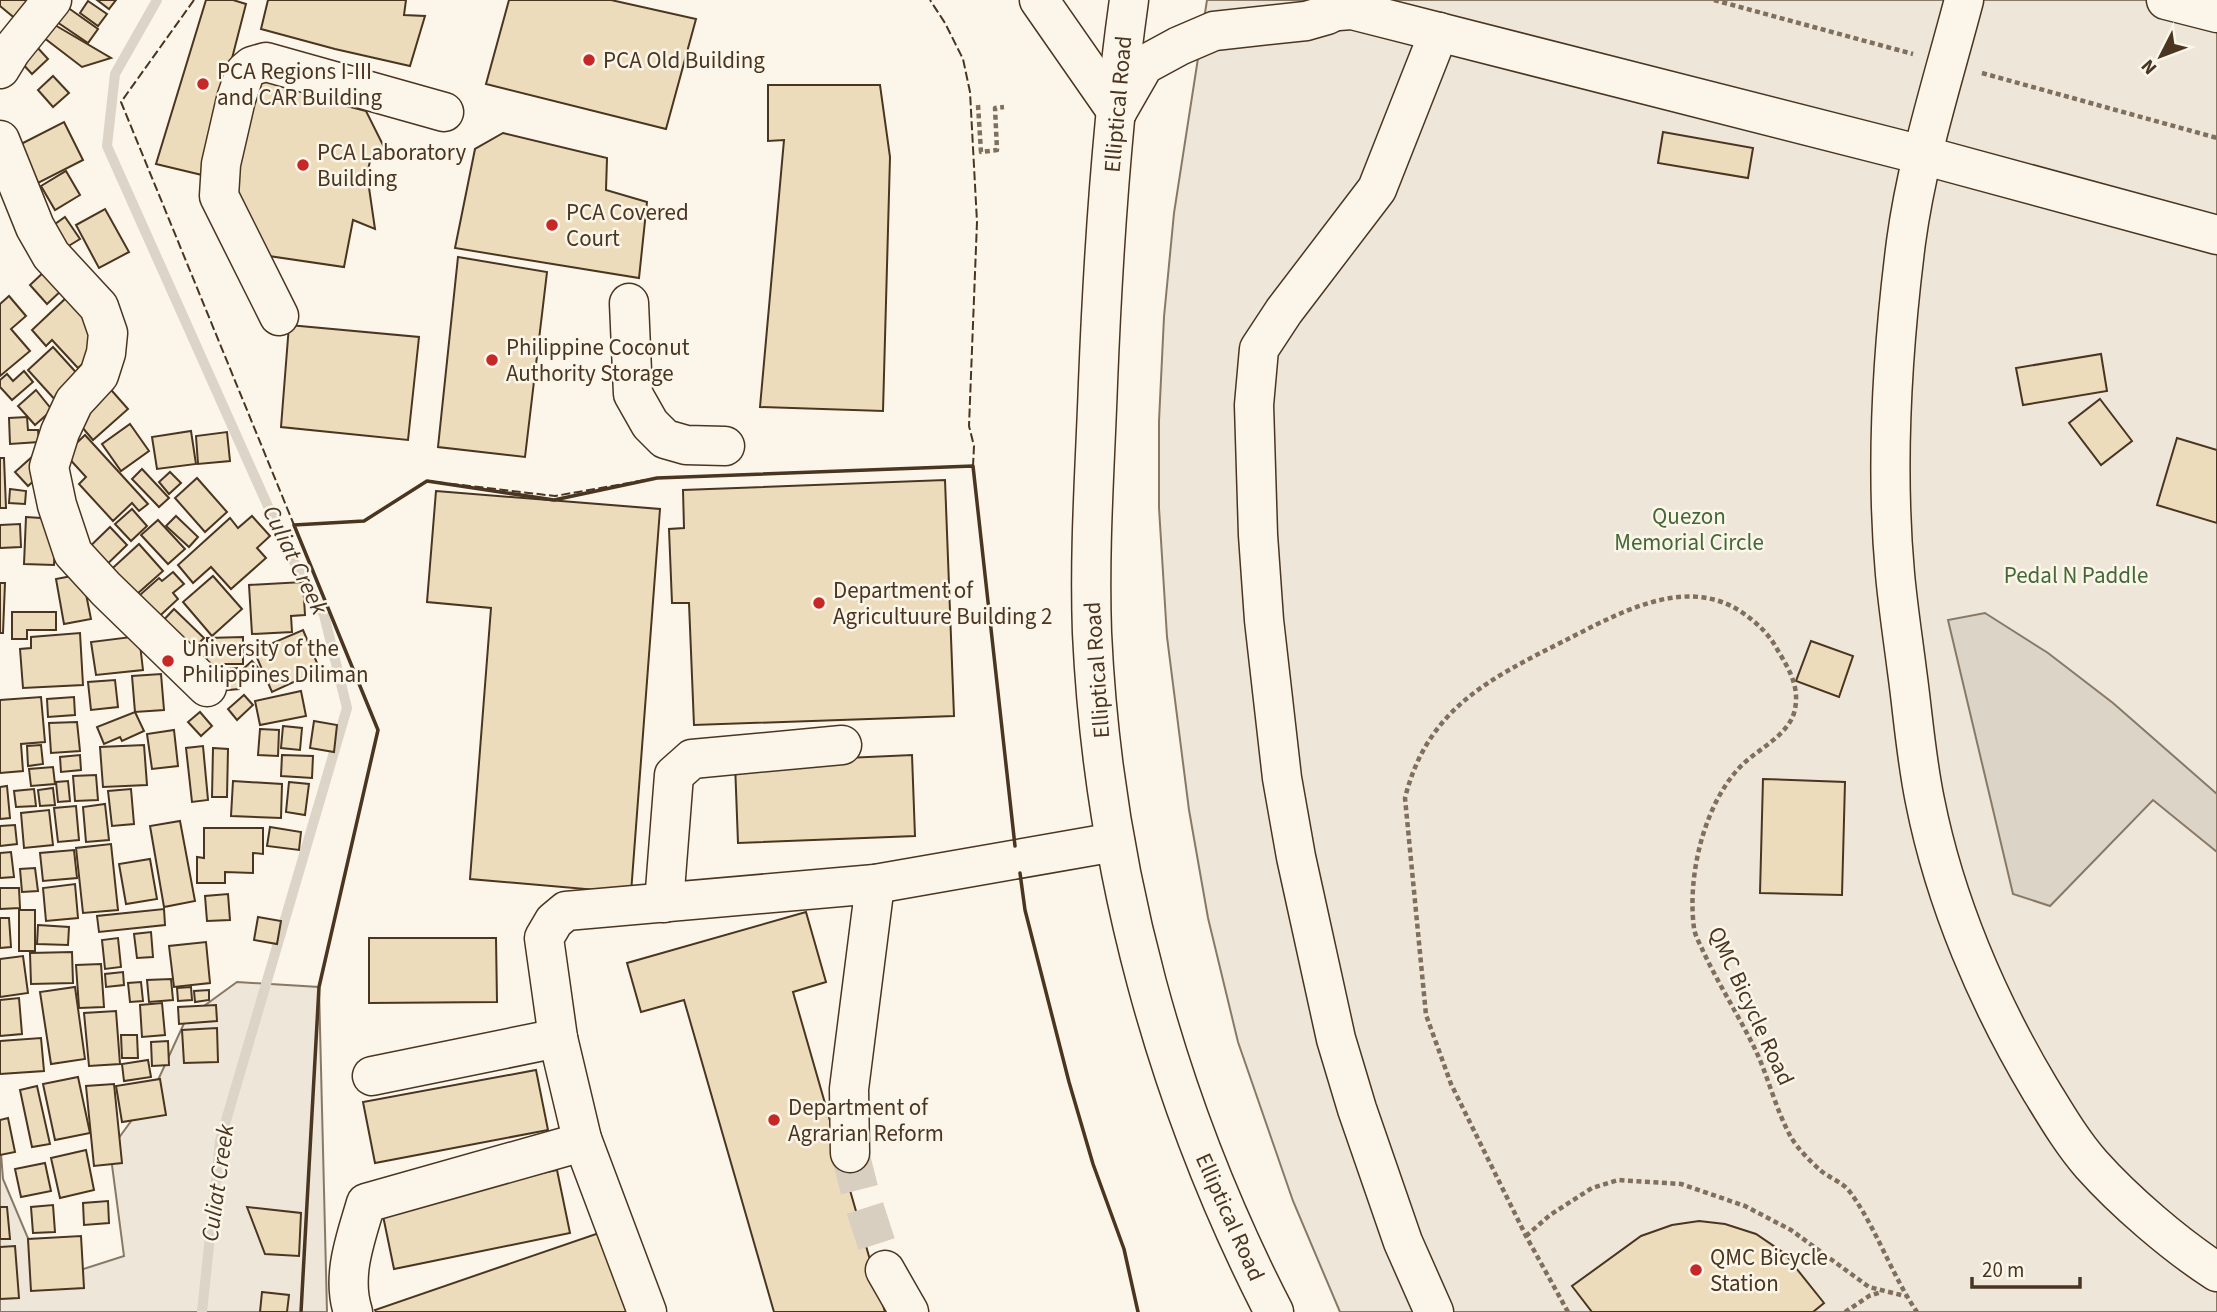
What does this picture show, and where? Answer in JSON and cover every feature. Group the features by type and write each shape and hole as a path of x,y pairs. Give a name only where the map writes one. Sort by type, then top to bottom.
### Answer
{"main road":[{"path":"0,69 52,0"},
{"path":"1039,0 1117,112 1144,65 1179,46 1214,31 1286,24 1347,5 1352,10 1922,155 2217,235"},
{"name":"Elliptical Road","path":"1129,0 1101,307 1091,527 1093,633 1099,724 1115,842 1136,944 1166,1053 1204,1159 1249,1263 1274,1312"},
{"path":"1964,0 1922,155 1906,239 1894,363 1891,473 1895,574 1928,814 1945,879 1970,946 2013,1042 2060,1122 2090,1163 2119,1192 2217,1272"},
{"path":"2166,0 2217,13"},
{"path":"1434,1312 1403,1242 1350,1086 1333,1026 1296,857 1282,778 1264,620 1254,405 1259,349 1284,311 1377,189 1439,32"},
{"path":"279,316 219,196 221,164 245,72 252,66 266,62 444,112"},
{"path":"0,140 35,227 51,255 99,307 108,332 106,353 99,375 74,402 60,432 49,467 57,505 73,553 106,589 207,687"},
{"path":"629,303 633,394 650,424 666,439 686,445 725,446"},
{"path":"664,903 674,775 681,767 692,759 842,745"},
{"path":"647,1312 582,1139 558,1038 543,948 547,930 566,911 875,884 1115,842"},
{"path":"850,1153 849,1089 875,884"},
{"path":"372,1076 558,1038"},
{"path":"353,1312 348,1267 366,1203 568,1146 582,1139"},
{"path":"885,1270 909,1312"}],"path":[{"path":"978,105 981,152 997,150 995,108 1004,107"},
{"name":"QMC Bicycle Road","path":"1568,1312 1526,1236 1451,1084 1426,1015 1405,798 1411,773 1425,744 1448,715 1467,698 1514,667 1622,612 1674,597 1706,598 1733,606 1762,628 1773,640 1796,690 1790,722 1741,766 1718,794 1708,815 1697,868 1694,930 1714,974 1754,1045 1792,1139 1820,1170 1848,1189 1916,1312"},
{"path":"1526,1236 1550,1215 1592,1188 1618,1180 1681,1184 1745,1206 1791,1230 1858,1280 1882,1292 1906,1296"},
{"path":"1845,1312 1869,1296 1882,1292"}],"green space":[{"name":"Quezon Memorial Circle","path":"1207,0 2217,0 2217,1312 1340,1312 1293,1201 1238,1042 1208,918 1189,810 1167,637 1159,508 1159,421 1164,317 1174,213"},
{"path":"237,982 319,987 327,1312 0,1312 0,1141 3,1179 46,1281 124,1256 110,1150 153,1091 186,1019"}],"shaded area":[{"name":"Pedal N Paddle","path":"1985,613 2048,653 2113,703 2217,794 2217,852 2153,800 2050,906 2013,894 1948,620"}],"building":[{"path":"0,0 34,0 17,20 0,6"},
{"path":"97,0 116,0 109,9"},
{"name":"PCA Regions I-III and CAR Building","path":"206,0 233,0 246,4 202,175 156,164"},
{"path":"268,0 406,0 404,15 425,16 410,66 261,29"},
{"name":"PCA Old Building","path":"509,0 611,0 696,19 666,129 486,84"},
{"path":"88,1 107,14 98,26 80,13"},
{"path":"67,7 98,29 88,43 57,22"},
{"path":"48,21 111,58 82,67 39,34"},
{"path":"36,46 48,59 32,74 20,61"},
{"name":"PCA Laboratory Building","path":"263,69 338,87 335,103 366,111 386,151 371,157 367,174 375,229 353,220 344,267 269,256 231,188"},
{"path":"53,76 69,93 53,107 38,90"},
{"path":"768,85 880,85 890,157 883,411 760,407 784,140 768,141"},
{"path":"64,122 83,160 38,183 19,145"},
{"path":"1663,132 1753,148 1748,178 1658,163"},
{"name":"PCA Covered Court","path":"503,133 607,158 606,190 647,202 639,278 455,248 475,149"},
{"path":"66,171 80,195 55,210 41,186"},
{"path":"105,209 129,252 99,268 76,225"},
{"path":"65,217 80,239 62,250 48,229"},
{"name":"Philippine Coconut Authority Storage","path":"458,257 547,272 525,457 438,447"},
{"path":"46,270 63,289 47,304 30,285"},
{"path":"9,296 26,316 11,329 30,351 0,376 0,304"},
{"path":"66,298 107,342 78,368 52,340 46,346 32,330"},
{"path":"289,325 419,337 408,440 281,427"},
{"path":"53,347 83,380 58,403 28,370"},
{"path":"2101,354 2107,391 2023,405 2016,368"},
{"path":"24,371 33,382 12,400 0,387 0,380 7,374 13,381"},
{"path":"105,383 128,409 93,440 70,413"},
{"path":"36,390 52,410 35,425 18,406"},
{"path":"2100,399 2132,441 2101,465 2069,423"},
{"path":"27,417 28,430 38,430 39,442 10,444 9,418"},
{"path":"130,424 149,451 121,471 102,444"},
{"path":"191,431 196,464 157,469 152,437"},
{"path":"227,432 230,461 198,464 196,436"},
{"path":"85,435 148,504 139,511 132,503 113,521 79,484 86,477 65,454"},
{"path":"2177,438 2217,450 2217,523 2157,505"},
{"path":"33,456 46,470 28,486 15,472"},
{"path":"0,458 4,458 6,508 0,508"},
{"path":"142,469 169,498 159,507 132,479"},
{"path":"170,472 181,483 169,494 159,482"},
{"path":"197,478 227,512 205,532 175,498"},
{"name":"Department of Agricultuure Building 2","path":"945,480 954,716 694,725 689,603 672,603 669,529 684,528 683,490"},
{"path":"10,489 26,491 25,504 9,503"},
{"path":"436,491 660,509 631,893 470,879 491,608 427,602"},
{"path":"132,509 147,526 131,541 115,524"},
{"path":"176,516 198,537 189,547 166,526"},
{"path":"252,516 270,536 257,548 266,558 231,589 211,567 193,583 178,565 230,518 238,528"},
{"path":"26,517 56,519 54,565 24,564"},
{"path":"158,520 185,549 168,564 141,535"},
{"path":"20,524 21,547 0,548 0,525"},
{"path":"110,527 127,545 97,574 80,556"},
{"path":"139,544 163,571 128,602 104,576"},
{"path":"173,572 184,584 173,593 178,599 151,624 132,602 159,578 162,581"},
{"path":"82,574 91,619 64,624 56,579"},
{"path":"213,576 242,609 212,636 183,602"},
{"path":"303,582 305,615 291,616 292,632 252,634 249,585"},
{"path":"0,583 5,583 3,633 0,633"},
{"path":"174,609 204,638 187,655 158,626"},
{"path":"12,612 56,612 56,630 27,630 27,639 12,639"},
{"path":"303,630 320,670 272,692 254,651"},
{"path":"80,633 83,685 23,688 20,649 31,648 31,637"},
{"path":"139,636 143,670 96,675 91,642"},
{"path":"243,637 243,664 207,664 207,638"},
{"path":"1811,641 1853,656 1839,697 1796,681"},
{"path":"252,661 261,671 251,680 242,670"},
{"path":"237,668 239,689 218,691 216,670"},
{"path":"161,674 164,710 135,712 132,676"},
{"path":"115,680 118,707 91,710 88,682"},
{"path":"301,691 306,716 260,725 255,701"},
{"path":"244,695 253,705 237,720 228,709"},
{"path":"41,697 45,742 21,744 23,771 0,773 0,700"},
{"path":"74,697 75,715 48,717 47,699"},
{"path":"135,712 144,731 122,741 120,737 104,744 97,727"},
{"path":"200,712 212,726 201,736 188,722"},
{"path":"314,721 337,725 334,752 310,748"},
{"path":"77,722 80,751 51,753 49,723"},
{"path":"283,726 302,728 300,750 281,748"},
{"path":"260,729 279,730 278,756 258,755"},
{"path":"174,730 178,766 152,769 147,734"},
{"path":"41,745 43,764 28,766 27,746"},
{"path":"144,745 147,785 103,787 100,747"},
{"path":"203,746 208,800 192,802 186,748"},
{"path":"213,748 228,749 227,797 212,797"},
{"path":"80,755 81,770 61,772 60,757"},
{"path":"282,755 313,756 312,778 281,776"},
{"path":"912,755 915,836 738,843 735,763"},
{"path":"53,767 55,784 31,786 29,769"},
{"path":"96,775 98,800 75,801 73,776"},
{"path":"1763,779 1845,782 1842,895 1760,893"},
{"path":"68,781 70,801 58,802 56,782"},
{"path":"233,781 282,784 281,818 231,816"},
{"path":"289,782 309,784 305,815 286,812"},
{"path":"7,786 10,818 0,819 0,787"},
{"path":"53,788 55,805 40,806 38,790"},
{"path":"34,789 36,806 16,807 14,791"},
{"path":"131,789 134,824 112,826 108,791"},
{"path":"105,804 109,840 86,842 83,807"},
{"path":"76,806 79,840 58,842 54,808"},
{"path":"49,810 53,845 24,848 21,813"},
{"path":"180,821 195,901 164,907 150,826"},
{"path":"15,825 17,844 0,846 0,826"},
{"path":"270,827 301,832 299,850 267,846"},
{"path":"204,828 263,828 263,854 253,853 253,873 225,872 225,883 197,883 197,857 204,858"},
{"path":"111,844 118,910 83,913 76,848"},
{"path":"74,850 77,878 43,881 40,853"},
{"path":"11,852 14,877 0,878 0,853"},
{"path":"150,859 157,899 126,904 119,864"},
{"path":"35,868 38,891 22,892 20,869"},
{"path":"75,884 78,918 46,921 43,888"},
{"path":"0,888 19,888 20,908 0,909"},
{"path":"228,894 230,920 207,921 205,896"},
{"path":"164,909 165,925 99,932 97,916"},
{"path":"19,910 35,910 35,951 19,951"},
{"name":"Department of Agrarian Reform","path":"806,912 826,982 793,992 885,1312 774,1312 684,1000 641,1012 627,963"},
{"path":"258,917 281,921 277,944 254,940"},
{"path":"0,918 9,918 11,947 0,948"},
{"path":"38,925 69,927 68,945 37,944"},
{"path":"151,932 153,957 137,958 134,934"},
{"path":"118,938 121,967 105,969 102,940"},
{"path":"369,938 496,938 497,1002 369,1003"},
{"path":"206,942 210,983 174,987 169,946"},
{"path":"72,952 73,983 31,984 30,953"},
{"path":"23,956 28,993 0,997 0,959"},
{"path":"101,964 104,1007 79,1008 76,965"},
{"path":"123,972 124,985 106,987 105,974"},
{"path":"171,979 173,1000 149,1002 147,980"},
{"path":"141,982 143,1001 130,1002 128,983"},
{"path":"75,987 85,1059 51,1064 40,992"},
{"path":"191,987 192,1000 178,1001 177,988"},
{"path":"209,990 209,1000 195,1002 194,991"},
{"path":"19,998 22,1034 0,1036 0,1000"},
{"path":"162,1003 165,1035 142,1037 140,1005"},
{"path":"216,1005 217,1021 179,1024 178,1007"},
{"path":"116,1011 120,1064 89,1066 84,1013"},
{"path":"217,1028 218,1062 184,1063 182,1030"},
{"path":"121,1035 137,1035 138,1058 122,1058"},
{"path":"41,1038 44,1071 0,1074 0,1041"},
{"path":"168,1041 169,1065 152,1066 151,1042"},
{"path":"148,1060 151,1077 124,1081 122,1064"},
{"path":"536,1070 548,1130 375,1163 363,1102"},
{"path":"78,1077 90,1133 55,1140 43,1084"},
{"path":"160,1079 166,1115 122,1122 116,1086"},
{"path":"114,1084 122,1163 94,1166 86,1086"},
{"path":"37,1086 50,1144 32,1147 20,1090"},
{"path":"8,1118 15,1152 0,1155 0,1120"},
{"path":"86,1150 94,1190 60,1198 51,1158"},
{"path":"45,1163 51,1191 21,1197 15,1169"},
{"path":"557,1170 570,1233 394,1269 381,1206"},
{"path":"108,1201 109,1223 84,1225 83,1203"},
{"path":"53,1205 55,1232 33,1233 31,1207"},
{"path":"0,1207 7,1207 10,1239 0,1239"},
{"path":"247,1207 301,1213 299,1256 265,1254"},
{"name":"QMC Bicycle Station","path":"1699,1221 1725,1224 1756,1234 1784,1253 1824,1303 1813,1312 1592,1312 1572,1286 1641,1236 1672,1225"},
{"path":"599,1233 627,1312 375,1310"},
{"path":"81,1236 84,1288 31,1291 28,1239"},
{"path":"15,1246 19,1298 0,1299 0,1247"},
{"path":"262,1292 289,1295 287,1312 260,1312"}],"waterway":[{"name":"Culiat Creek","path":"157,0 115,74 107,146 288,551 324,615 347,708 220,1141 202,1312"}],"tunnel":[{"path":"850,1153 885,1270"}],"fence":[{"path":"194,0 121,102 294,525 364,521 427,481 555,496 657,478 973,466 974,446 969,426 977,222 970,92 963,59 930,0"}],"wall":[{"path":"301,1312 319,987 378,730 294,525 364,521 427,481 554,500 657,478 973,466 1015,846"},
{"path":"1020,873 1025,910 1069,1082 1093,1164 1124,1249 1138,1312"}],"place":[{"name":"PCA Old Building","path":"589,60"},
{"name":"PCA Regions I-III and CAR Building","path":"203,84"},
{"name":"PCA Laboratory Building","path":"303,165"},
{"name":"PCA Covered Court","path":"552,225"},
{"name":"Philippine Coconut Authority Storage","path":"492,360"},
{"name":"Department of Agricultuure Building 2","path":"819,603"},
{"name":"University of the Philippines Diliman","path":"168,661"},
{"name":"Department of Agrarian Reform","path":"774,1120"},
{"name":"QMC Bicycle Station","path":"1696,1270"}]}
